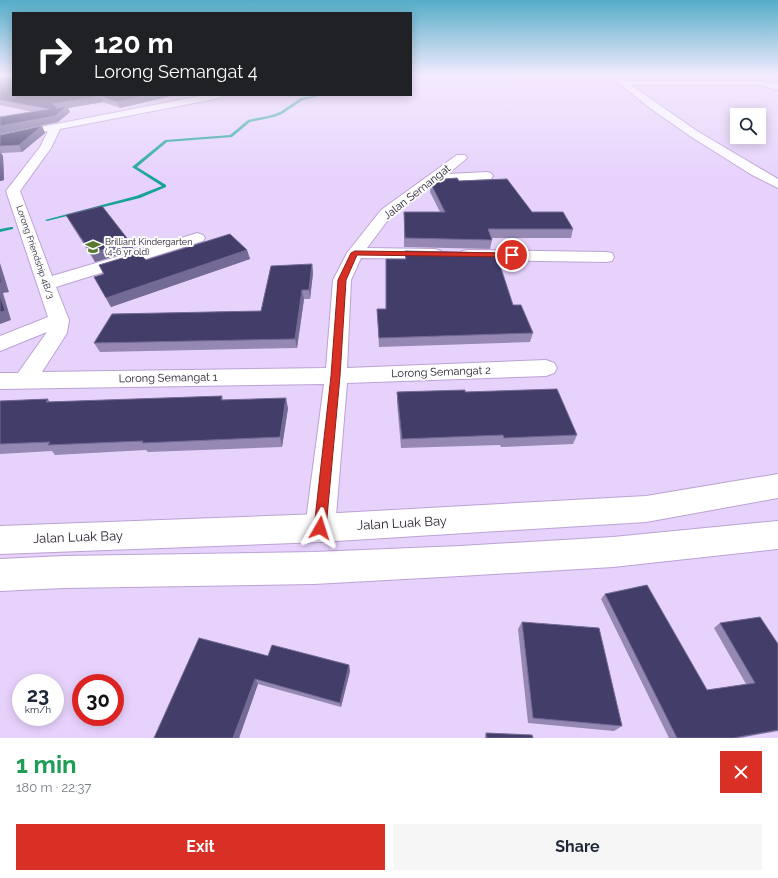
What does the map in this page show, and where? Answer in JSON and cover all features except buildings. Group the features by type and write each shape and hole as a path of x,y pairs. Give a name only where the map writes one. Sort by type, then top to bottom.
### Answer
{"street":[{"path":"0,138 86,122 137,110"},
{"path":"660,110 692,134 730,158 778,184"},
{"name":"Lorong Friendship 4B/3","path":"55,128 45,148 6,192 46,284 59,320"},
{"name":"Jalan Semangat","path":"320,528 336,376 342,280 355,253 386,214 461,158"},
{"path":"434,178 487,176"},
{"path":"46,284 197,238"},
{"path":"355,253 606,257"},
{"path":"0,344 59,320"},
{"path":"25,380 56,333 59,320"},
{"name":"Lorong Semangat 2","path":"336,376 546,368"},
{"name":"Lorong Semangat 1","path":"0,381 336,376"},
{"name":"Jalan Luak Bay","path":"0,540 320,528 646,509 778,486"},
{"path":"0,575 64,572 314,568 468,561 613,552 778,535"}],"waterway":[{"path":"47,220 138,197 165,186 134,167 166,141 231,136 249,121 273,116 285,110"},
{"path":"0,231 11,228"}],"place":[{"name":"Brilliant Kindergarten (4-6 yr old)","path":"93,247"}],"route":[{"path":"320,528 336,376 342,280 355,253 512,255"}]}
